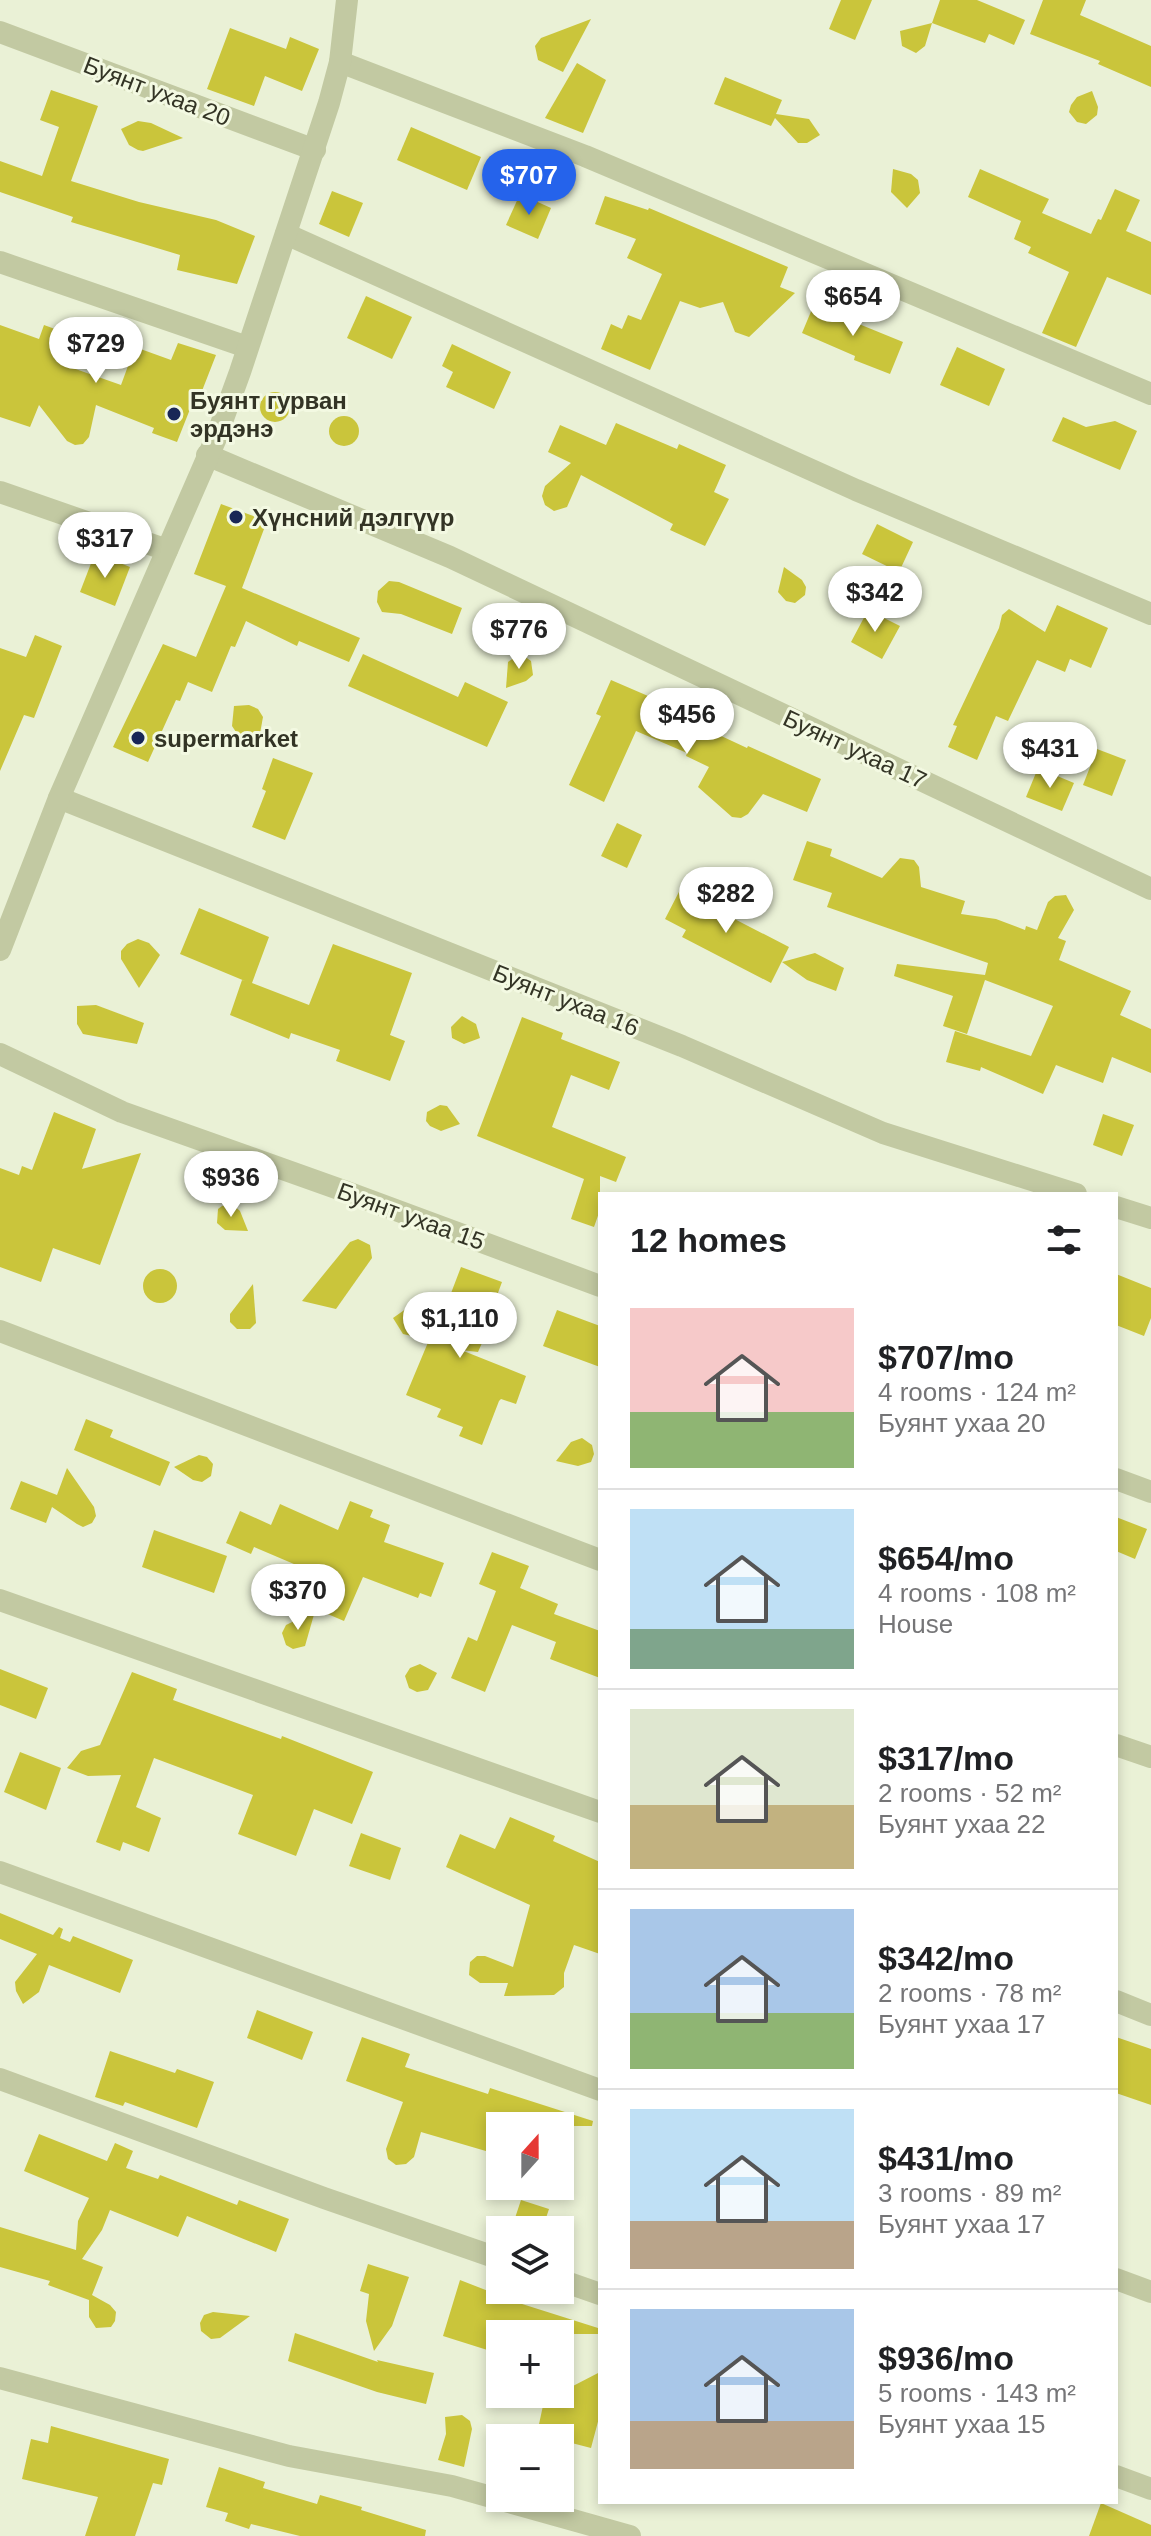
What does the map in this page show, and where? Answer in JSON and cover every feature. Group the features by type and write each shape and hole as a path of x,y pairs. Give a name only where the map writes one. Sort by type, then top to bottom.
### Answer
{"street":[{"path":"0,950 59,798 231,399 315,150 340,62 347,0"},
{"name":"Буянт ухаа 20","path":"0,32 315,150"},
{"path":"340,62 585,156 1151,394"},
{"path":"286,234 856,490 1151,614"},
{"path":"0,262 247,347"},
{"name":"Буянт ухаа 17","path":"207,455 450,557 1151,889"},
{"path":"0,492 167,550"},
{"name":"Буянт ухаа 16","path":"59,798 682,1046 883,1133 1070,1192"},
{"name":"Буянт ухаа 15","path":"0,1054 122,1112 598,1285"},
{"path":"1118,1208 1151,1218"},
{"path":"0,1331 598,1559"},
{"path":"1118,1480 1151,1492"},
{"path":"0,1600 598,1811"},
{"path":"1118,1746 1151,1757"},
{"path":"0,1872 598,2089"},
{"path":"1118,2002 1151,2015"},
{"path":"0,2079 486,2254"},
{"path":"1118,2280 1151,2292"},
{"path":"574,2285 598,2293"},
{"path":"0,2378 289,2456 452,2486 630,2536"},
{"path":"1118,2477 1151,2489"}],"building":[{"path":"841,0 872,0 855,40 829,29"},
{"path":"940,0 977,0 1025,20 1014,45 989,34 985,43 932,23"},
{"path":"1043,0 1086,0 1080,15 1151,46 1151,87 1098,64 1100,61 1030,34"},
{"path":"591,19 563,72 538,60 535,46 541,38"},
{"path":"932,23 925,46 916,53 902,46 900,31"},
{"path":"230,28 286,49 290,37 319,49 302,91 265,76 254,106 207,89"},
{"path":"577,63 606,80 583,133 545,118"},
{"path":"725,77 782,100 776,114 809,119 820,135 807,143 798,143 775,118 771,126 714,104"},
{"path":"51,90 98,106 71,181 139,202 216,220 255,236 237,284 177,270 180,255 71,222 73,217 0,192 0,161 42,176 59,127 40,120"},
{"path":"1092,91 1098,107 1097,115 1086,124 1077,122 1069,112 1071,105 1077,97"},
{"path":"138,121 151,123 183,138 138,150 129,145 121,129"},
{"path":"411,127 481,157 467,190 397,160"},
{"path":"893,169 911,174 918,180 920,193 907,208 891,192"},
{"path":"980,169 1049,199 1042,213 1091,234 1115,189 1140,200 1126,231 1151,242 1151,295 1107,277 1076,347 1042,333 1069,272 1028,253 1031,247 1014,239 1021,221 968,197"},
{"path":"332,191 363,203 349,237 319,224"},
{"path":"520,194 551,208 538,239 506,225"},
{"path":"605,196 649,208 788,267 780,287 795,293 749,337 735,332 723,302 700,308 680,301 650,370 601,349 611,324 622,329 628,315 641,320 662,274 627,258 636,239 595,224"},
{"path":"366,296 412,317 392,359 347,338"},
{"path":"815,302 903,342 890,374 854,360 855,356 802,333"},
{"path":"0,325 39,339 44,325 77,337 67,366 121,385 135,347 171,360 178,343 216,355 177,442 152,433 154,428 96,405 89,437 83,444 75,445 67,441 39,405 30,427 0,417"},
{"path":"452,344 511,372 494,409 446,387 453,372 442,366"},
{"path":"957,347 1005,369 989,406 940,385"},
{"path":"275,392 286,396 290,407 286,418 275,422 264,418 260,407 264,396"},
{"path":"344,416 355,420 359,431 355,442 344,446 333,442 329,431 333,420"},
{"path":"1063,417 1086,427 1115,421 1137,431 1120,470 1052,441"},
{"path":"616,423 677,449 679,444 726,465 714,492 729,499 705,546 670,530 673,524 581,475 567,507 554,511 545,505 542,496 545,486 571,463 548,452 560,425 606,445"},
{"path":"221,504 267,521 242,588 360,638 349,662 299,641 297,646 246,621 235,647 231,646 212,692 188,682 180,701 176,700 148,762 113,747 163,644 196,657 226,586 194,574"},
{"path":"877,524 913,542 899,572 862,554"},
{"path":"95,553 130,567 115,606 80,592"},
{"path":"784,567 802,580 806,587 805,595 795,603 786,601 778,592"},
{"path":"389,581 399,582 462,608 452,634 401,614 382,612 377,602 378,591"},
{"path":"1057,605 1108,628 1091,668 1070,659 1065,672 1037,660 1008,721 996,716 977,760 948,747 957,726 953,725 999,628 1002,615 1009,609 1045,632"},
{"path":"868,610 900,626 882,659 851,642"},
{"path":"35,635 62,646 34,718 24,715 0,771 0,648 26,657"},
{"path":"363,654 458,697 465,682 508,702 487,747 348,686"},
{"path":"524,656 531,661 533,675 506,688 508,662"},
{"path":"611,680 662,702 659,707 821,779 807,812 763,794 748,814 741,818 732,817 698,787 709,767 686,756 687,753 636,731 604,802 569,785 601,716 596,714"},
{"path":"249,705 258,709 263,717 259,739 238,735 232,726 234,706"},
{"path":"1097,749 1126,760 1112,796 1083,785"},
{"path":"273,758 313,773 285,840 252,827 266,791 262,789"},
{"path":"1038,768 1074,783 1062,811 1026,797"},
{"path":"617,823 642,835 627,868 601,856"},
{"path":"807,841 832,849 830,856 882,878 900,858 914,860 919,867 921,887 965,901 961,914 996,919 1025,930 1026,926 1037,930 1048,902 1055,896 1066,895 1074,910 1058,938 1066,941 1059,960 1131,991 1120,1015 1151,1029 1151,1073 1112,1057 1103,1083 1056,1065 1043,1094 981,1067 980,1071 946,1062 955,1031 1031,1056 1053,1006 985,980 967,1034 943,1026 953,996 894,976 897,964 985,975 988,963 827,907 832,893 793,880"},
{"path":"682,886 722,906 719,911 789,947 771,983 682,937 686,930 665,919"},
{"path":"199,908 269,937 252,983 309,1005 333,944 412,973 390,1035 405,1041 390,1081 336,1061 340,1050 291,1033 289,1039 230,1015 242,980 245,981 180,954"},
{"path":"138,939 149,943 160,955 139,988 121,959 121,951"},
{"path":"815,953 844,968 836,991 807,980 782,962"},
{"path":"96,1005 144,1023 137,1044 83,1034 77,1024 77,1006"},
{"path":"462,1016 476,1024 480,1038 464,1044 452,1038 451,1027"},
{"path":"522,1017 563,1033 561,1039 620,1062 609,1090 571,1075 552,1127 626,1157 616,1182 600,1176 598,1216 594,1227 571,1219 584,1179 477,1136"},
{"path":"440,1105 447,1106 460,1124 441,1131 430,1126 426,1121 427,1112"},
{"path":"54,1112 96,1129 82,1169 141,1153 100,1265 53,1248 41,1282 0,1267 0,1168 19,1175 22,1166 32,1170"},
{"path":"1103,1114 1134,1125 1122,1156 1093,1145"},
{"path":"232,1204 240,1211 248,1231 225,1230 217,1223 218,1209"},
{"path":"358,1239 370,1245 372,1258 336,1309 302,1301 350,1242"},
{"path":"461,1267 502,1282 492,1309 479,1304 467,1335 482,1343 478,1352 461,1350 526,1376 516,1404 499,1401 482,1445 459,1436 463,1427 437,1417 441,1409 406,1395 429,1340 403,1334 393,1318 410,1306 440,1322"},
{"path":"160,1269 172,1274 177,1286 172,1298 160,1303 148,1298 143,1286 148,1274"},
{"path":"1118,1275 1151,1288 1151,1318 1144,1336 1118,1326"},
{"path":"253,1284 256,1323 250,1329 237,1329 230,1322 230,1314"},
{"path":"557,1310 598,1325 598,1366 543,1346"},
{"path":"86,1419 113,1430 110,1437 170,1462 160,1486 74,1450"},
{"path":"582,1438 592,1445 594,1454 591,1462 578,1466 556,1461 571,1442"},
{"path":"199,1455 207,1457 213,1464 211,1476 202,1482 193,1480 174,1467"},
{"path":"67,1468 94,1507 96,1516 92,1523 83,1527 52,1507 46,1523 10,1509 21,1481 57,1495"},
{"path":"350,1501 373,1510 370,1517 390,1525 384,1542 444,1563 431,1597 420,1593 418,1598 363,1577 344,1621 302,1603 315,1573 254,1547 251,1554 226,1543 240,1511 271,1525 280,1504 338,1530"},
{"path":"1118,1518 1147,1529 1135,1559 1118,1552"},
{"path":"154,1530 227,1556 214,1593 142,1567"},
{"path":"492,1552 529,1566 520,1588 558,1604 554,1614 598,1630 598,1677 550,1659 556,1642 512,1625 485,1692 451,1678 468,1637 477,1641 496,1591 479,1584"},
{"path":"315,1611 305,1646 293,1649 286,1645 282,1633 286,1625"},
{"path":"420,1664 437,1673 428,1690 417,1692 409,1688 405,1676 410,1668"},
{"path":"0,1669 48,1688 36,1719 0,1705"},
{"path":"132,1672 177,1689 173,1700 281,1739 282,1736 373,1772 352,1824 314,1809 296,1856 238,1834 253,1795 154,1758 136,1807 161,1818 149,1852 123,1842 120,1851 96,1842 121,1775 88,1776 67,1768 81,1751 100,1745"},
{"path":"20,1752 61,1768 46,1810 4,1792"},
{"path":"510,1817 555,1836 553,1841 598,1861 598,1953 574,1945 564,1973 564,1987 554,1995 504,1996 508,1983 480,1983 469,1975 470,1962 477,1956 513,1967 530,1905 446,1867 460,1834 495,1849"},
{"path":"361,1833 401,1848 390,1880 349,1866"},
{"path":"0,1913 53,1935 59,1927 63,1929 60,1938 70,1942 73,1936 133,1960 120,1993 49,1965 39,1992 23,2004 15,1982 37,1954 0,1939"},
{"path":"257,2010 313,2032 302,2060 247,2038"},
{"path":"362,2037 410,2054 405,2067 488,2094 490,2088 565,2112 486,2112 486,2151 421,2132 414,2157 406,2164 396,2165 388,2159 386,2149 403,2102 346,2081"},
{"path":"1118,2038 1151,2049 1151,2105 1118,2094"},
{"path":"110,2051 175,2073 177,2069 214,2082 197,2128 125,2102 123,2106 95,2097"},
{"path":"574,2115 593,2121 592,2126 574,2126"},
{"path":"39,2134 107,2161 115,2143 133,2151 126,2168 158,2179 160,2175 237,2205 239,2200 289,2219 276,2252 187,2216 178,2237 110,2210 102,2230 82,2259 103,2267 92,2295 116,2312 111,2327 96,2328 89,2317 89,2300 48,2285 50,2281 0,2267 0,2227 76,2250 78,2221 89,2198 24,2171"},
{"path":"521,2200 549,2209 547,2216 516,2216"},
{"path":"368,2264 409,2277 392,2326 374,2351 366,2321 369,2294 360,2291"},
{"path":"460,2280 486,2290 486,2304 522,2304 573,2320 486,2320 486,2350 443,2336"},
{"path":"213,2312 250,2316 220,2338 211,2339 201,2331 200,2323 204,2315"},
{"path":"574,2320 598,2328 598,2334 574,2334"},
{"path":"295,2333 378,2362 434,2373 426,2404 377,2392 288,2361"},
{"path":"598,2373 598,2422 591,2448 574,2444 574,2424 539,2424 542,2408 574,2408 574,2385"},
{"path":"462,2415 470,2421 472,2429 464,2467 438,2460 446,2434 445,2417"},
{"path":"51,2426 169,2459 162,2485 153,2483 135,2536 85,2536 98,2497 22,2479 31,2439 48,2443"},
{"path":"219,2467 265,2482 263,2488 317,2504 320,2495 362,2507 361,2510 426,2530 425,2536 300,2536 251,2524 249,2529 225,2521 228,2513 206,2507"},
{"path":"1101,2504 1151,2525 1151,2536 1089,2536"}],"place":[{"name":"Буянт гурван эрдэнэ","path":"174,414"},
{"name":"Хүнсний дэлгүүр","path":"236,517"},
{"name":"supermarket","path":"138,738"}]}
